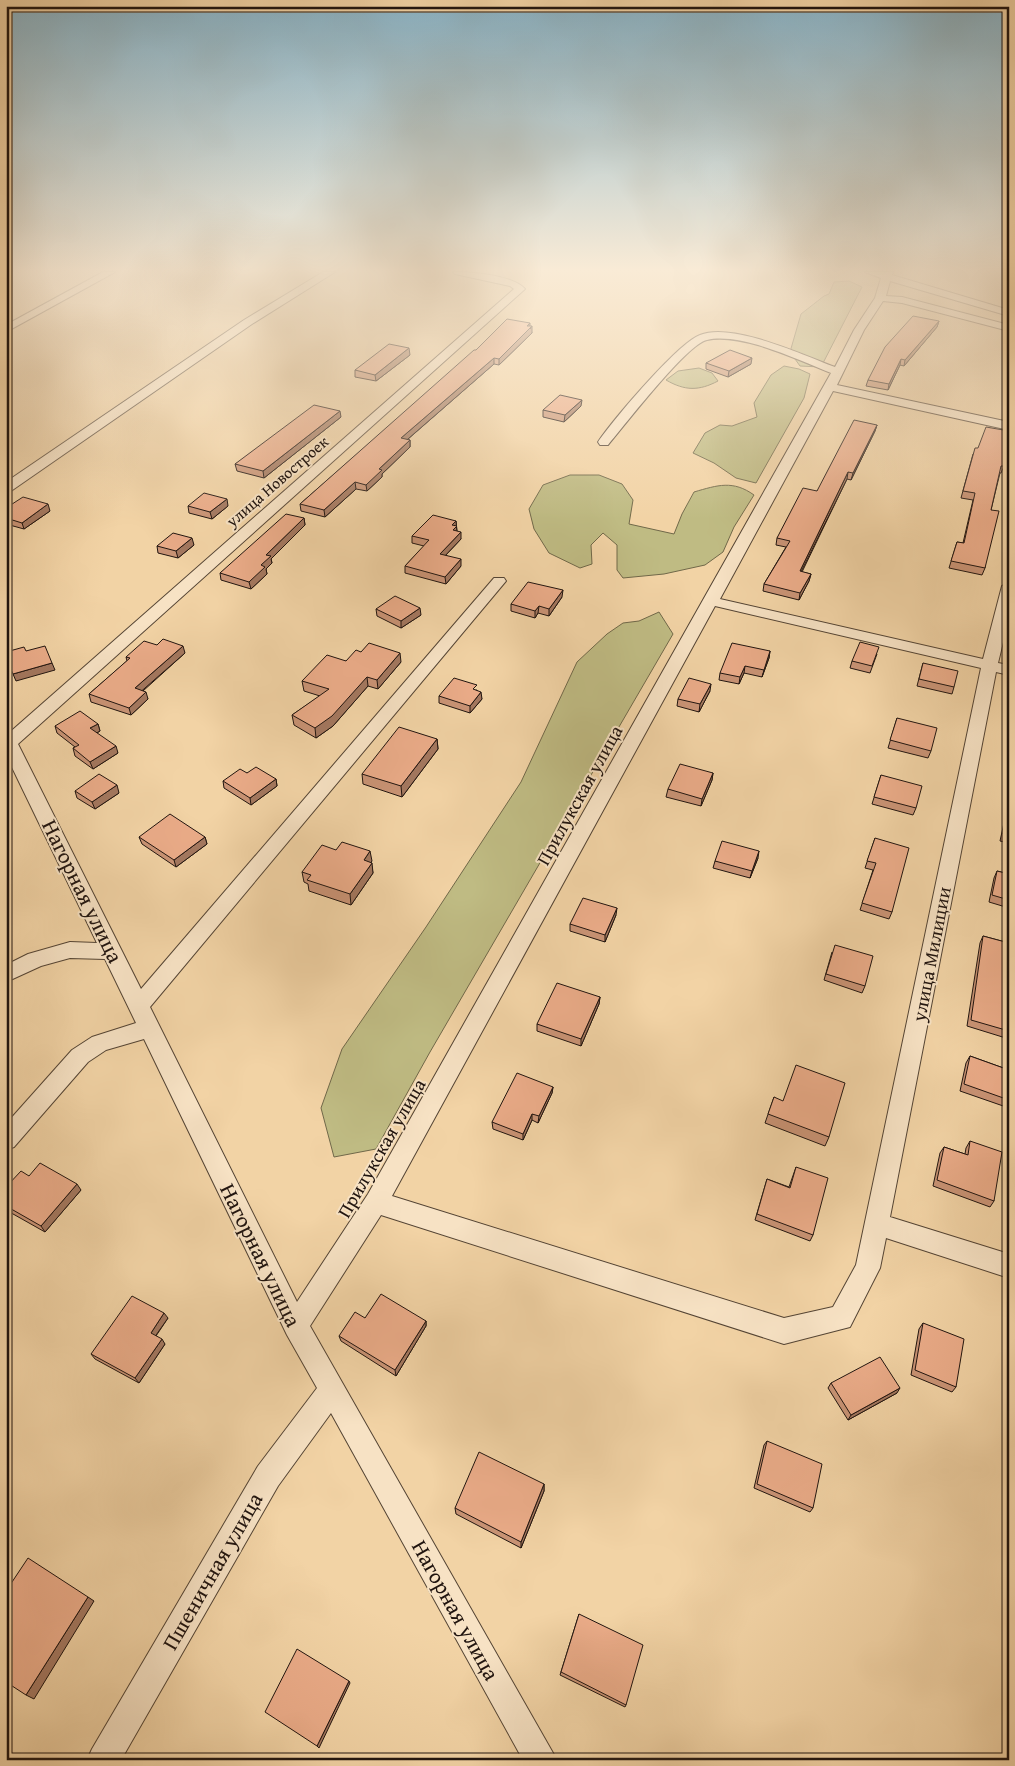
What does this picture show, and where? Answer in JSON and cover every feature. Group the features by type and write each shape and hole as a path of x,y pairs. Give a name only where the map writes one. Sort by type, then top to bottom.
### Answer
{"street":[{"path":"6,488 201,354"},
{"name":"улица Новостроек","path":"7,739 446,354"},
{"path":"604,442 680,354"},
{"path":"780,354 834,380 1009,426"},
{"name":"Прилукская улица","path":"296,1326 376,1202 847,354"},
{"path":"139,1005 499,581"},
{"name":"улица Милиции","path":"376,1202 784,1331 841,1318 868,1268 876,1224 999,668 1009,586"},
{"path":"711,601 999,668"},
{"name":"Нагорная улица","path":"7,739 296,1326 541,1760"},
{"path":"6,974 35,960 70,950 112,951"},
{"path":"6,1140 80,1056 99,1043 150,1028"},
{"path":"876,1224 1009,1266"},
{"name":"Пшеничная улица","path":"102,1760 268,1476 332,1389"}],"shaded area":[{"path":"792,354 827,354 821,367 800,366"},
{"path":"784,366 799,369 810,374 804,398 756,483 736,478 714,463 693,453 705,433 720,425 732,426 757,417 754,403 771,375"},
{"path":"699,368 712,373 718,381 705,387 686,388 666,380 678,371"},
{"path":"570,475 599,475 622,484 633,500 629,524 674,534 694,492 725,485 739,487 754,495 734,527 723,552 705,565 664,574 623,578 617,570 617,545 603,533 591,545 592,564 580,568 549,553 534,529 529,509 543,485"},
{"path":"659,612 673,634 430,1052 376,1149 334,1157 321,1108 342,1049 426,927 521,782 577,662 607,634 623,623 639,621"}],"building":[{"path":"375,354 401,354 375,375 355,370"},
{"path":"469,354 504,354 499,359 494,358 401,438 410,440 379,469 382,470 366,485 355,482 324,510 300,504"},
{"path":"722,354 742,354 752,358 729,371 706,363"},
{"path":"881,354 910,354 905,360 901,359 889,384 868,380"},
{"path":"560,395 582,400 565,415 543,410"},
{"path":"314,405 340,411 263,471 235,464"},
{"path":"854,420 877,425 853,473 848,472 800,571 811,574 800,593 764,584 790,541 777,538 803,488 817,491"},
{"path":"986,427 1009,431 1009,443 1004,466 1001,466 991,510 999,511 985,568 951,561 957,542 964,543 975,493 963,491 975,448 978,448"},
{"path":"204,493 227,499 210,512 188,506"},
{"path":"23,497 48,504 22,523 6,518 6,508"},
{"path":"286,514 304,518 266,555 271,556 261,565 265,567 249,582 220,573"},
{"path":"433,515 456,521 452,525 457,526 453,530 461,532 440,554 461,559 445,577 405,566 429,540 412,536"},
{"path":"173,533 192,538 176,551 157,546"},
{"path":"528,582 563,590 549,609 539,606 535,611 511,604"},
{"path":"395,596 420,608 401,621 376,609"},
{"path":"163,639 183,646 135,688 146,692 129,708 89,694 130,658 126,657 144,641 157,645"},
{"path":"860,642 879,647 872,666 852,661"},
{"path":"369,643 400,653 377,680 367,677 332,716 315,728 292,715 329,689 302,681 327,655 346,661 356,650 361,652"},
{"path":"732,643 770,651 764,670 745,666 740,677 720,673"},
{"path":"45,646 52,663 13,674 6,659 6,652 24,647 26,651"},
{"path":"923,663 958,671 954,687 919,679"},
{"path":"454,678 477,685 473,689 481,692 470,706 439,696"},
{"path":"689,678 711,684 700,704 678,699"},
{"path":"80,711 98,724 90,728 116,746 90,762 73,748 79,745 55,726"},
{"path":"897,718 937,728 931,751 890,740"},
{"path":"399,727 437,739 401,786 362,774"},
{"path":"680,764 713,773 702,799 668,789"},
{"path":"256,767 276,779 250,798 223,781 240,769 247,773"},
{"path":"99,774 117,785 92,802 75,791"},
{"path":"881,775 922,786 916,808 874,797"},
{"path":"1009,808 1009,835 1003,834"},
{"path":"170,814 205,837 174,860 139,837"},
{"path":"875,838 909,848 892,912 862,903 876,863 867,861"},
{"path":"722,841 759,851 752,871 715,861"},
{"path":"342,842 370,851 364,860 372,863 350,894 307,880 311,875 302,872 322,845 336,850"},
{"path":"997,871 1009,874 1009,900 992,895"},
{"path":"583,898 617,908 605,935 570,924"},
{"path":"983,936 1009,943 1009,1031 971,1020"},
{"path":"835,945 873,956 865,986 826,974"},
{"path":"557,983 600,997 581,1039 537,1024"},
{"path":"970,1056 1009,1070 1009,1100 964,1084"},
{"path":"796,1065 845,1083 829,1137 768,1114 774,1097 783,1101"},
{"path":"517,1073 553,1087 539,1116 532,1114 523,1134 492,1122"},
{"path":"970,1141 1002,1152 994,1201 937,1180 944,1147 968,1155"},
{"path":"40,1163 77,1184 41,1226 6,1206 6,1197 9,1193 6,1192 6,1187 21,1171 29,1176"},
{"path":"796,1167 828,1178 813,1235 757,1214 767,1179 790,1188"},
{"path":"381,1294 426,1321 395,1370 339,1336 355,1312 365,1318"},
{"path":"132,1296 164,1313 151,1333 162,1339 135,1378 91,1354"},
{"path":"923,1323 964,1339 956,1387 915,1370"},
{"path":"880,1357 900,1388 851,1415 831,1383"},
{"path":"767,1441 822,1464 813,1508 757,1484"},
{"path":"479,1452 544,1484 521,1542 455,1508"},
{"path":"28,1558 88,1597 26,1695 6,1682 6,1583 10,1585"},
{"path":"579,1614 643,1645 626,1705 561,1672"},
{"path":"297,1649 349,1681 317,1746 265,1712"}]}
